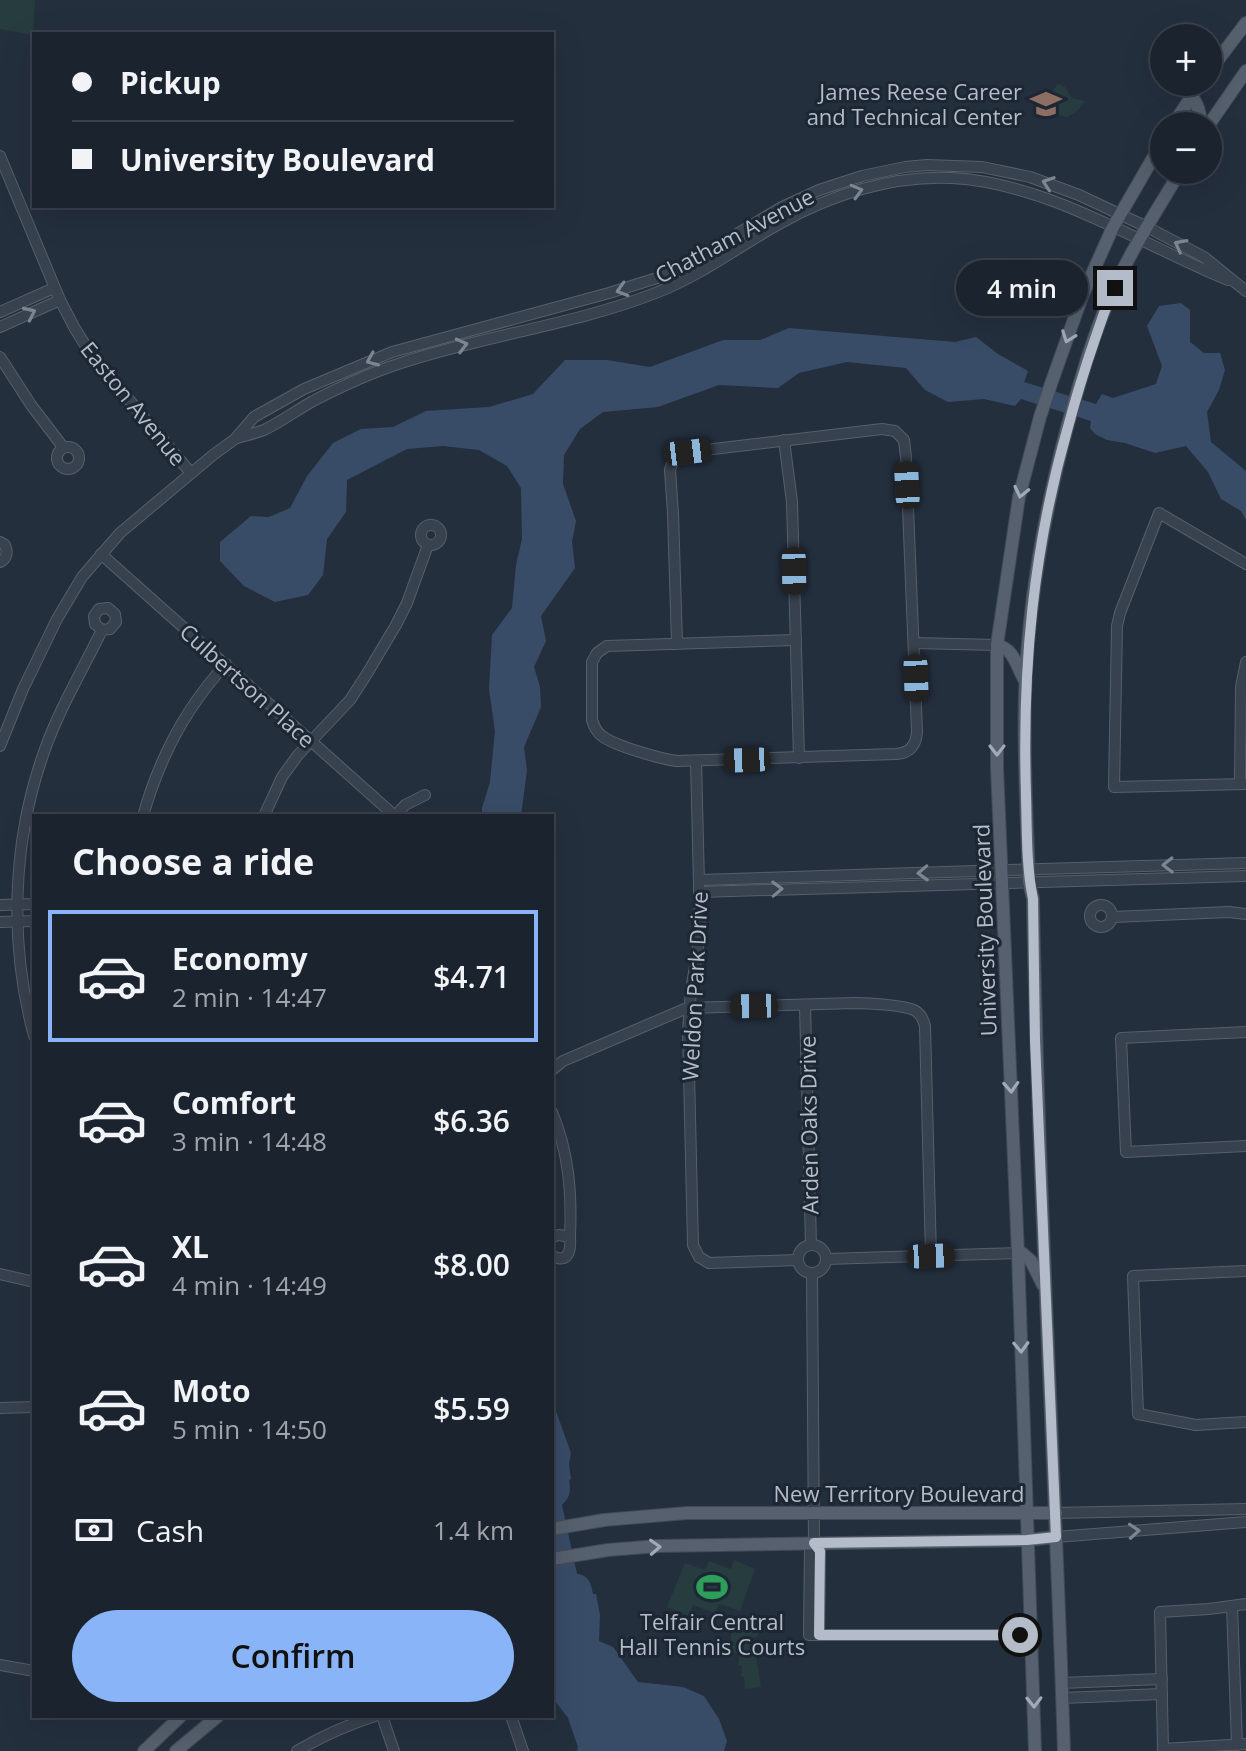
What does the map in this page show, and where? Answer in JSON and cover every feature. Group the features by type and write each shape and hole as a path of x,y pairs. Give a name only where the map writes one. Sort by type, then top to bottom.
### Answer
{"main road":[{"path":"1222,55 1246,23"},
{"path":"1218,112 1246,71"},
{"path":"1181,112 1191,96 1200,112"},
{"name":"University Boulevard","path":"1035,1751 997,768 997,645 1019,497 1040,417 1083,294 1113,227 1150,163"},
{"path":"1064,1751 1035,1040 1025,682 1041,542 1053,482 1078,389 1110,297 1173,184"},
{"path":"997,645 1010,651 1025,682"},
{"path":"1018,1253 1031,1261 1046,1291"},
{"name":"New Territory Boulevard","path":"554,1529 639,1516 687,1513 1056,1513"},
{"path":"554,1559 658,1546 1056,1537"},
{"path":"144,1751 179,1718"},
{"path":"176,1751 216,1718"}],"street":[{"name":"Easton Avenue","path":"0,156 54,288 92,356 191,473"},
{"name":"Chatham Avenue","path":"0,746 23,689 57,619 82,577 120,533 235,439 254,417 304,389 392,352 657,278 692,261 782,207 819,190 862,176 927,165 982,167 1030,177 1072,192 1147,227 1204,257 1235,284"},
{"path":"927,165 928,178"},
{"name":"Chatham Avenue","path":"235,439 264,430 358,378 403,362 603,310 658,292 711,266 794,216 827,201 880,185 928,178 1002,184 1113,227 1246,291"},
{"path":"0,312 54,288"},
{"path":"0,327 60,300"},
{"path":"0,357 5,377 63,447"},
{"path":"677,644 670,475 675,458 688,452 891,429 904,440 906,458 917,738 909,750 896,754 677,761 653,756 607,739 597,731 592,720 593,659 607,646 615,645 677,644 796,640"},
{"path":"784,440 792,502 799,758"},
{"path":"1246,564 1159,513 1117,626 1114,787 1243,784 1241,687 1246,662"},
{"path":"0,542 5,545 7,553 0,562"},
{"path":"265,814 282,777 311,740 350,700 365,677 407,603 428,545"},
{"name":"Culbertson Place","path":"101,554 393,814"},
{"path":"32,1025 20,959 17,904 24,835 43,753 71,688 102,630"},
{"path":"914,643 997,645"},
{"path":"144,814 176,731 202,691 226,664"},
{"name":"Weldon Park Drive","path":"696,761 700,935 689,1008 692,1242 699,1257 709,1263 797,1260"},
{"path":"397,814 405,805 425,795"},
{"path":"699,886 1002,883 1029,875 1246,863"},
{"path":"699,886 1001,869 1029,875 1246,876"},
{"path":"0,905 32,904"},
{"path":"1113,917 1246,914"},
{"path":"0,922 32,921"},
{"path":"554,1068 563,1061 689,1008 865,1003 912,1010 919,1014 925,1026 931,1256"},
{"name":"Arden Oaks Drive","path":"805,1005 811,1245"},
{"path":"1246,1032 1121,1038 1126,1152 1246,1146"},
{"path":"554,1117 568,1163 571,1192 571,1248 567,1255 554,1256"},
{"path":"554,1236 570,1237"},
{"path":"811,1245 822,1249 826,1259 823,1269 812,1273 802,1269 797,1260 802,1248 811,1245"},
{"path":"826,1259 1018,1253"},
{"path":"1246,1271 1133,1276 1138,1414 1196,1425 1246,1422"},
{"path":"812,1273 814,1543 810,1551 815,1596 814,1635 1032,1635"},
{"path":"0,1274 32,1282"},
{"path":"0,1408 32,1407"},
{"name":"New Territory Boulevard","path":"1056,1513 1246,1509"},
{"path":"1056,1537 1246,1522"},
{"path":"1232,1606 1242,1745 1163,1749 1160,1612 1246,1604"},
{"path":"0,1665 32,1671"},
{"path":"1061,1683 1162,1679"},
{"path":"1062,1698 1162,1694"},
{"path":"297,1751 347,1725 369,1718"},
{"path":"383,1718 394,1751"},
{"path":"512,1718 523,1751"}],"green space":[{"path":"0,0 35,0 32,35 0,29"},
{"path":"1058,84 1065,87 1072,98 1085,101 1067,117 1044,112 1042,105"},
{"name":"Telfair Central Hall Tennis Courts","path":"734,1560 755,1569 740,1611 720,1604 714,1613 693,1605 689,1616 667,1607 685,1563 705,1570 709,1561 731,1569"},
{"path":"746,1620 758,1622 758,1636 753,1638 761,1687 745,1689 742,1666 738,1665 740,1653 731,1652 731,1623 746,1623"}],"water":[{"path":"1181,303 1190,310 1190,342 1204,353 1220,353 1225,370 1207,412 1211,442 1246,471 1246,520 1241,511 1221,499 1208,472 1186,446 1155,453 1107,440 1095,434 1090,428 1091,421 1021,399 1015,406 984,399 948,402 925,390 906,368 847,362 799,373 778,388 719,385 658,407 603,412 580,429 564,455 563,484 576,521 572,542 575,568 541,616 546,641 534,667 540,687 541,707 524,747 527,770 521,814 482,814 490,782 495,731 489,689 492,635 512,608 522,539 521,488 507,466 479,450 443,446 407,449 347,480 346,512 327,539 323,575 308,595 275,602 244,586 220,561 220,542 251,516 269,517 290,508 307,476 333,443 361,429 393,427 426,411 489,407 533,394 565,360 607,360 650,367 723,340 760,340 789,328 955,342 976,337 1028,371 1024,382 1096,404 1102,394 1113,398 1156,384 1162,366 1147,326 1159,306"},
{"path":"554,1406 571,1453 570,1491 562,1505 577,1574 587,1578 593,1594 596,1594 600,1615 599,1641 613,1647 638,1682 683,1687 704,1696 719,1719 727,1741 724,1751 577,1751 568,1718 554,1700"}],"place":[{"name":"James Reese Career and Technical Center","path":"1046,104"},
{"name":"Telfair Central Hall Tennis Courts","path":"712,1587"}],"route":[{"path":"1020,1635 819,1635 820,1551 814,1543 1056,1537 1035,1040 1033,899 1029,882 1025,694 1034,587 1053,482 1078,389 1115,288"}]}
